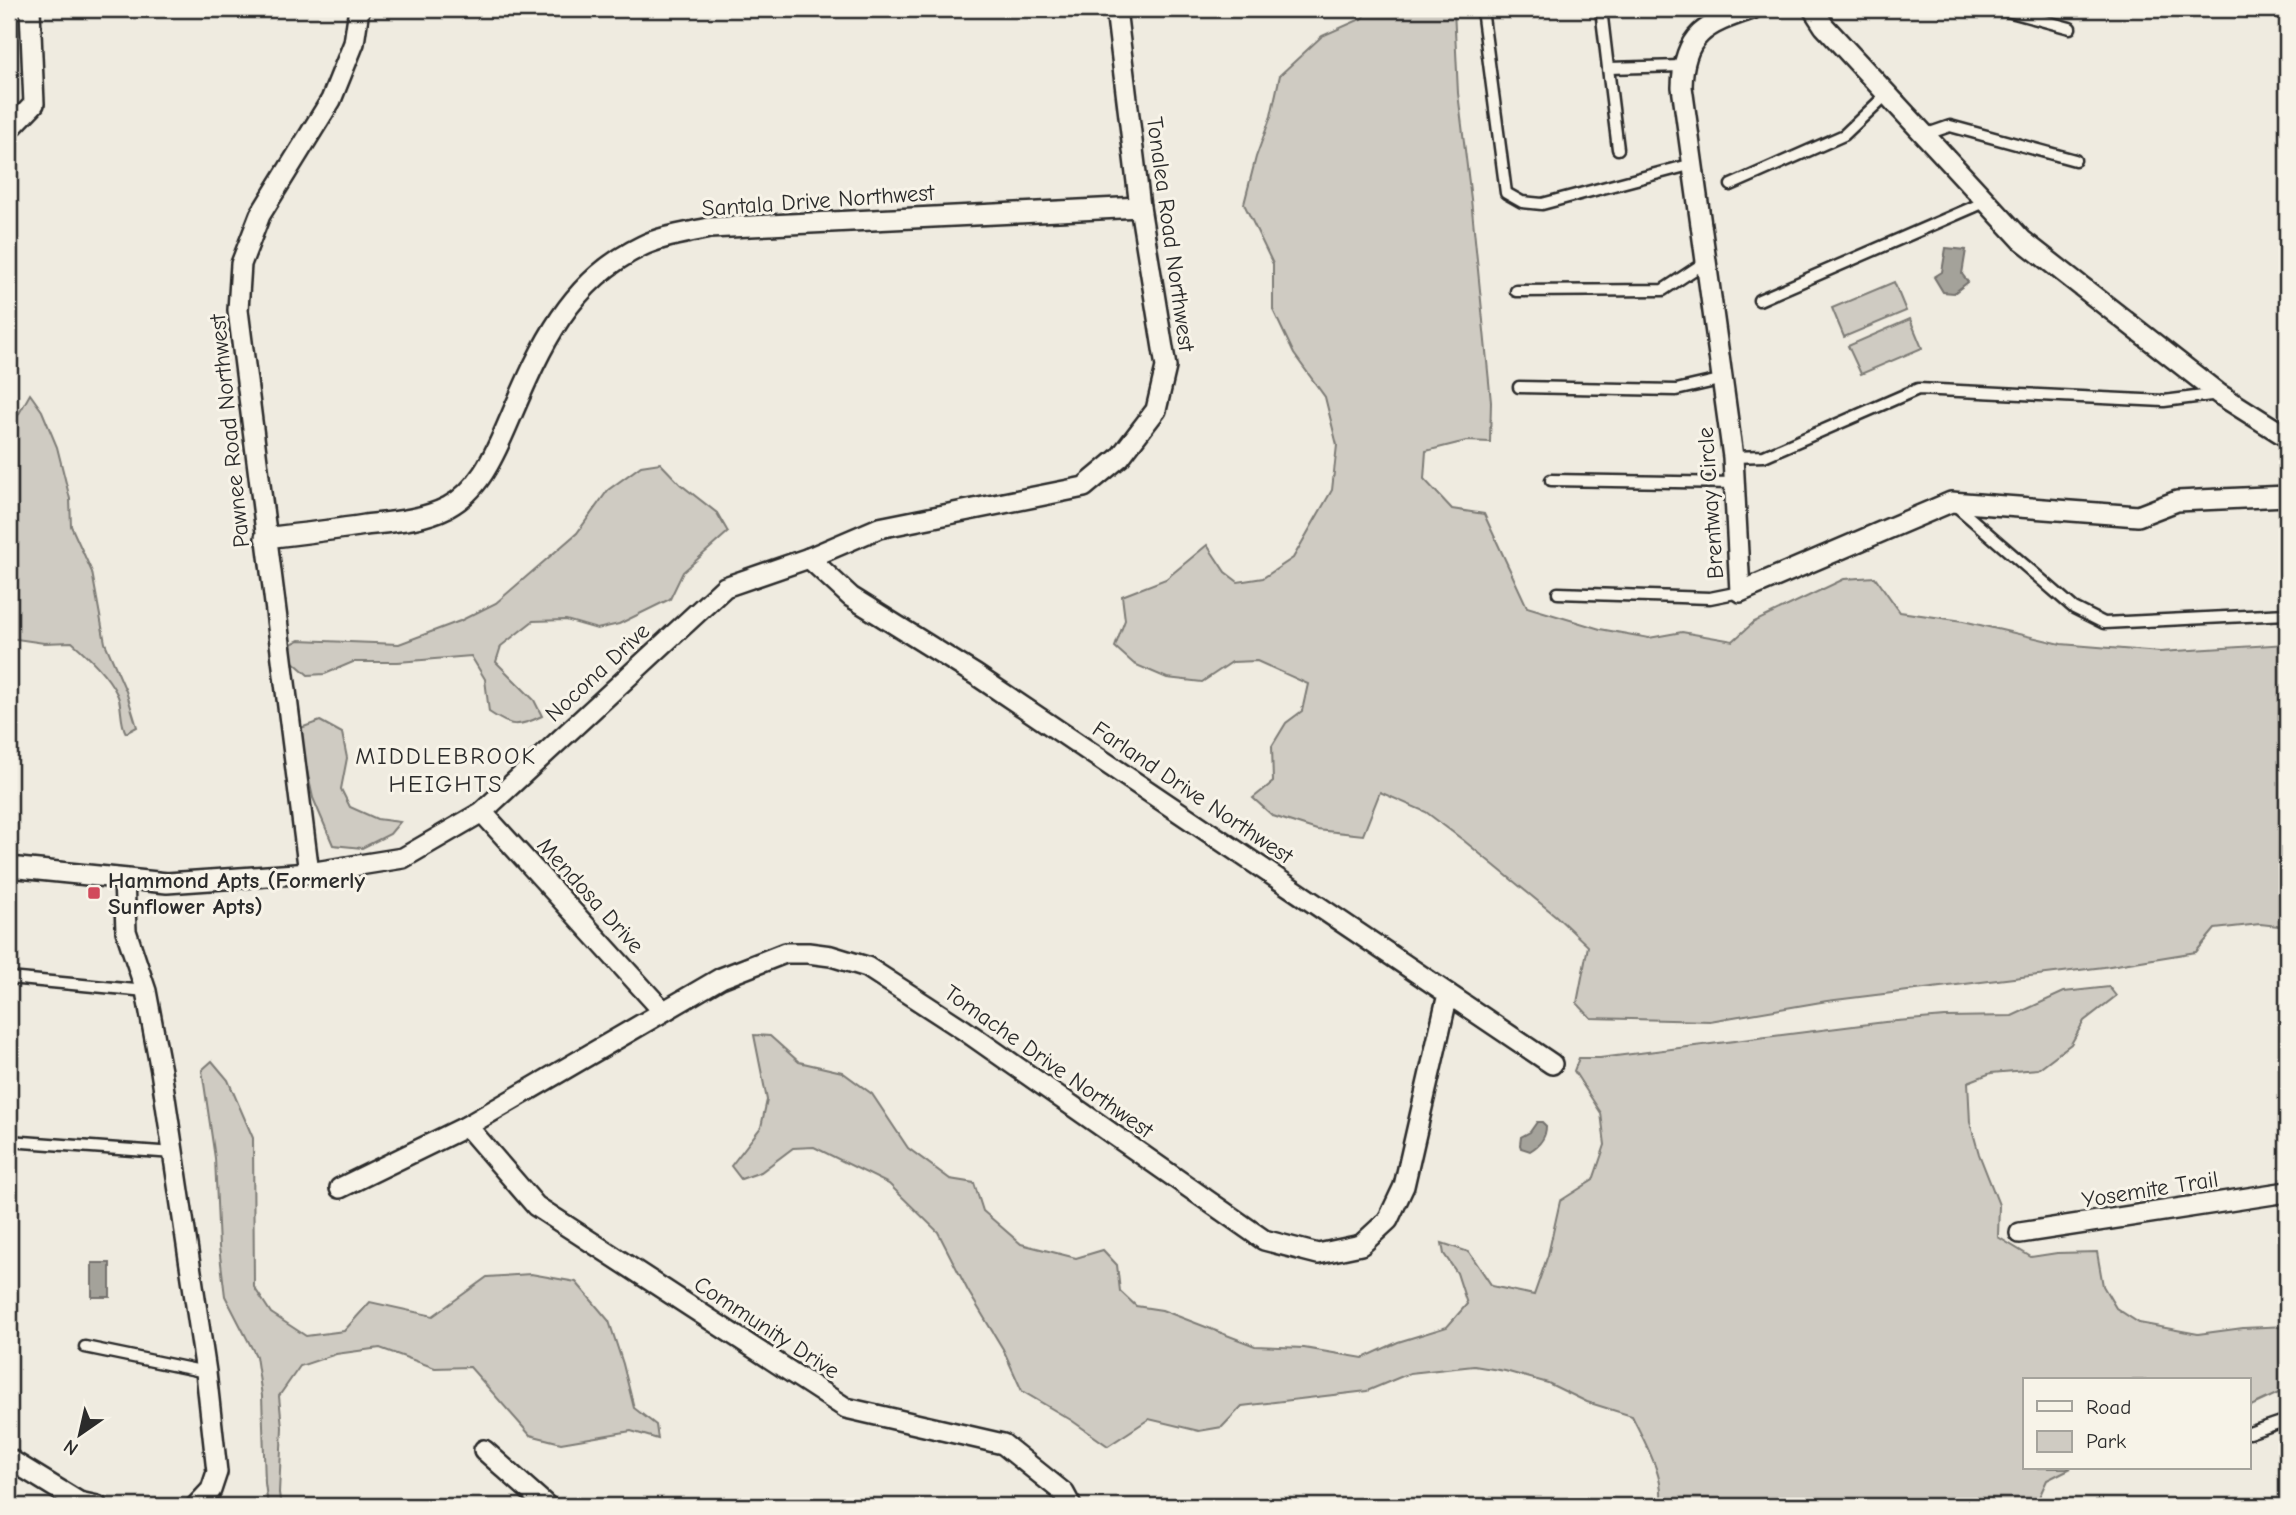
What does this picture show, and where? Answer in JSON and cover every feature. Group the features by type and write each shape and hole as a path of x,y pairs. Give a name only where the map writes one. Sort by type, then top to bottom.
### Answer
{"street":[{"path":"9,130 34,103 30,9"},
{"name":"Pawnee Road Northwest","path":"309,873 238,310 241,264 260,215 331,100 354,43 359,9"},
{"name":"Tonalea Road Northwest","path":"809,558 879,528 1084,487 1120,457 1156,410 1166,367 1140,206 1116,9"},
{"path":"1682,66 1692,41 1714,22 1752,9"},
{"path":"1813,9 1824,26 2022,240 2219,394 2287,437"},
{"name":"Brentway Circle","path":"1682,66 1682,87 1724,379 1736,483 1740,592 1951,502 2138,516 2177,501 2287,496"},
{"name":"Santala Drive Northwest","path":"265,538 407,520 448,507 476,486 497,448 533,364 554,324 583,289 611,264 644,245 709,228 1140,206"},
{"name":"Nocona Drive","path":"9,867 167,883 309,873 403,858 482,812 725,587 809,558"},
{"name":"Farland Drive Northwest","path":"809,558 851,597 976,675 1552,1064"},
{"name":"Mendosa Drive","path":"482,812 663,1011"},
{"path":"124,879 126,931 146,991 174,1153 206,1372 217,1472 211,1490 197,1506"},
{"name":"Tomache Drive Northwest","path":"340,1188 467,1126 721,978 785,953 831,956 867,967 964,1030 1264,1240 1318,1254 1361,1245 1388,1220 1404,1186 1448,994"},
{"name":"Community Drive","path":"467,1126 536,1206 846,1408 1003,1444 1064,1493 1071,1506"},
{"name":"Yosemite Trail","path":"2020,1233 2287,1192"},
{"path":"484,1450 547,1506"},
{"path":"9,1459 79,1502 97,1506"}],"lane":[{"path":"1601,9 1618,149"},
{"path":"2000,9 2070,28"},
{"path":"1483,17 1506,193 1522,202 1542,204 1693,164"},
{"path":"1608,68 1682,66"},
{"path":"1731,185 1844,135 1887,94"},
{"path":"1924,135 1950,126 2075,160"},
{"path":"1759,300 1985,202"},
{"path":"1516,291 1663,290 1707,260"},
{"path":"1519,387 1676,390 1724,379"},
{"path":"1733,457 1764,456 1918,389 2164,401 2219,394"},
{"path":"1551,480 1736,483"},
{"path":"1951,502 2074,608 2104,623 2287,614"},
{"path":"1558,593 1710,598 1740,592"},
{"path":"9,978 146,991"},
{"path":"9,1141 174,1153"},
{"path":"85,1347 206,1372"},
{"path":"2250,1433 2287,1420"}],"green space":[{"path":"1366,9 1454,9 1458,93 1491,402 1490,442 1466,441 1426,451 1424,479 1452,509 1484,514 1527,607 1600,629 1649,638 1682,632 1733,641 1754,622 1844,579 1875,577 1900,612 1963,621 2061,644 2160,652 2287,644 2287,927 2260,924 2215,929 2196,952 2104,967 1827,1001 1710,1021 1591,1018 1577,1003 1588,946 1556,916 1426,812 1380,792 1363,835 1317,830 1273,816 1253,798 1273,782 1272,746 1286,723 1302,711 1308,684 1257,661 1232,662 1202,682 1167,678 1134,664 1115,647 1125,620 1122,596 1166,579 1207,545 1225,572 1238,582 1263,578 1293,558 1332,490 1337,445 1325,397 1294,354 1273,310 1273,264 1244,204 1256,157 1271,116 1280,75 1322,36 1363,18"},
{"path":"1894,282 1906,311 1844,337 1832,308"},
{"path":"1910,319 1922,348 1861,374 1848,346"},
{"path":"30,394 42,411 57,447 70,499 71,526 92,572 105,643 126,691 137,727 126,733 122,724 119,699 113,687 97,666 72,642 44,643 9,638 9,426 12,426"},
{"path":"660,463 680,484 717,513 728,532 683,572 670,599 619,624 597,629 566,620 533,621 501,646 496,662 534,700 542,716 526,723 514,724 489,712 485,679 471,656 398,662 353,662 325,674 308,675 292,661 291,644 299,640 399,644 460,621 496,603 577,533 608,490 641,466"},
{"path":"320,721 342,733 347,758 341,789 350,807 377,819 400,822 390,834 362,848 333,845 313,798 298,729"},
{"path":"2109,987 2116,996 2084,1021 2071,1044 2038,1069 1991,1073 1968,1082 1970,1122 1999,1205 1998,1237 2031,1257 2097,1252 2103,1286 2116,1308 2139,1323 2198,1334 2287,1326 2287,1389 2250,1407 2250,1378 2023,1378 2023,1470 2067,1470 2047,1480 2035,1506 1660,1506 1657,1473 1632,1416 1587,1402 1548,1383 1474,1366 1410,1373 1367,1391 1242,1406 1222,1427 1199,1431 1149,1419 1108,1446 1022,1391 1003,1349 968,1291 938,1232 889,1184 814,1147 793,1148 761,1172 741,1179 731,1166 761,1127 767,1100 754,1035 770,1036 799,1062 842,1072 872,1094 908,1148 950,1179 974,1183 983,1211 1021,1244 1076,1258 1103,1250 1117,1265 1120,1291 1136,1306 1162,1310 1255,1346 1304,1348 1363,1358 1398,1342 1447,1327 1467,1304 1457,1273 1444,1254 1442,1243 1469,1252 1492,1286 1534,1295 1548,1255 1560,1201 1593,1180 1605,1145 1601,1113 1574,1071 1579,1058 1600,1058 1885,1022 1945,1017 2012,1016 2064,992"},
{"path":"212,1061 228,1080 253,1138 254,1287 271,1313 306,1336 344,1331 370,1302 433,1316 487,1277 531,1274 576,1282 609,1321 634,1408 656,1425 658,1439 631,1431 561,1443 530,1435 470,1367 435,1368 380,1348 336,1354 300,1366 279,1396 282,1427 279,1493 281,1506 268,1506 262,1396 256,1356 225,1296 219,1247 215,1158 202,1070"}],"shaded area":[{"path":"1946,248 1966,250 1962,274 1968,282 1954,293 1943,292 1934,277 1942,272"},
{"path":"1537,1122 1546,1126 1542,1141 1530,1151 1521,1148 1521,1137 1530,1132"},
{"path":"92,1263 110,1263 110,1297 92,1297"}],"place":[{"name":"Hammond Apts (Formerly Sunflower Apts)","path":"94,893"}],"district":[{"name":"MIDDLEBROOK HEIGHTS","path":"446,770"}]}
